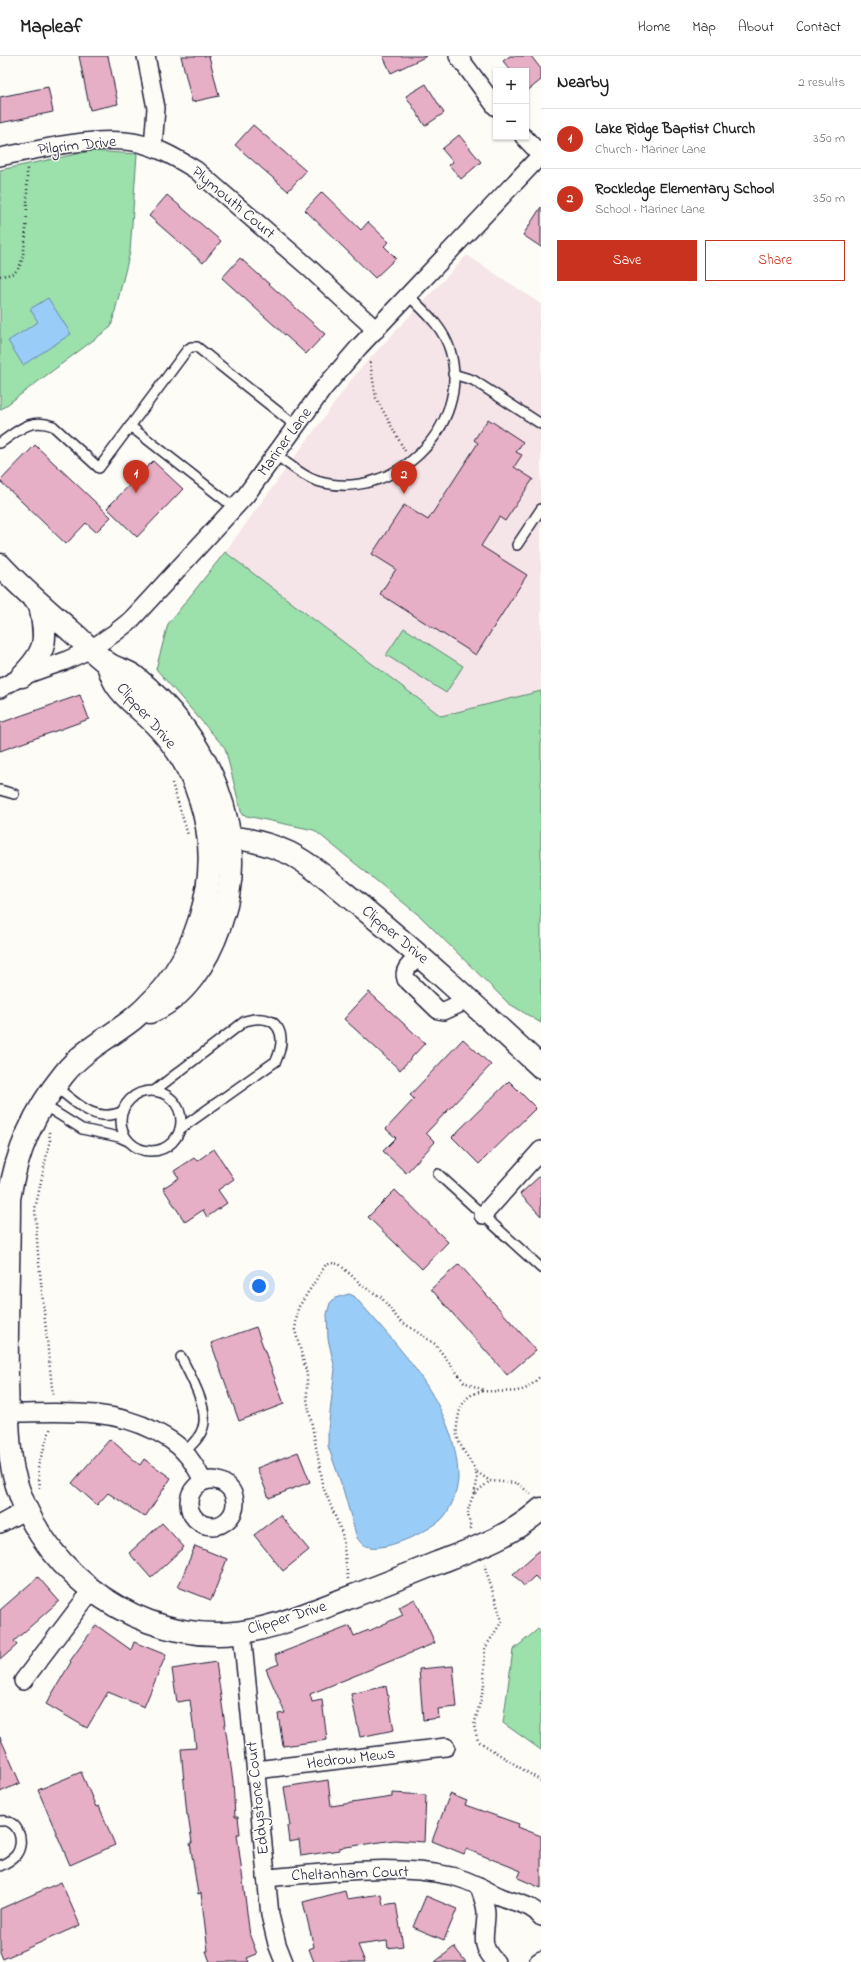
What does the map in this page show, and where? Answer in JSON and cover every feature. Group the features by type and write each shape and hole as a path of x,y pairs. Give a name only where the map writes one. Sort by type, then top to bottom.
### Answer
{"street":[{"path":"146,56 156,108 153,147"},
{"path":"458,56 494,104"},
{"path":"527,140 541,155"},
{"name":"Pilgrim Drive","path":"0,157 85,143 126,141 153,147"},
{"name":"Plymouth Court","path":"153,147 176,157 196,170 307,266 376,330"},
{"name":"Mariner Lane","path":"0,689 22,676 91,649 114,634 131,620 235,508 324,389 376,330 541,155"},
{"name":"Clipper Drive","path":"0,566 40,604 107,663 120,689 191,737 210,769 221,798 209,839 210,861 208,890 201,915 188,948 161,990 133,1019 84,1052 55,1086 42,1104 32,1122 20,1149 13,1172 9,1199 9,1444 14,1472 26,1510 37,1530 54,1554 74,1575 92,1590 116,1606 147,1621 172,1629 192,1633 242,1633 298,1617 477,1548 511,1532 538,1504"},
{"path":"22,676 39,658 44,646 44,628 40,604"},
{"name":"Clipper Drive","path":"209,839 245,839 264,844 288,853 310,866 420,956 541,1067"},
{"path":"483,1215 541,1150"},
{"path":"8,1413 89,1412 114,1416 144,1426 170,1440 185,1452 203,1481"},
{"path":"0,1524 26,1510"},
{"path":"23,1681 92,1590"},
{"name":"Eddystone Court","path":"242,1633 270,1915 277,1944 284,1962"},
{"name":"Hedrow Mews","path":"256,1770 446,1747"},
{"name":"Cheltanham Court","path":"266,1878 381,1869 408,1870 451,1876 479,1886 501,1897 525,1904 541,1917"},
{"path":"479,1886 486,1912 484,1935 485,1948 496,1962"}],"lane":[{"path":"276,455 305,476 325,482 351,484 370,481 390,475 412,462 427,448 440,430 448,408 453,386 453,374 450,350 442,333 430,317 408,295"},
{"path":"0,443 33,422 44,422 53,426 99,468 187,350 191,347 197,347 296,426"},
{"path":"453,374 473,380 541,424"},
{"path":"130,426 235,508"},
{"path":"517,545 541,509"},
{"path":"0,790 14,794"},
{"path":"42,1104 82,1129 119,1138 140,1150 150,1152 161,1150 170,1145 180,1129 276,1061 281,1049 282,1036 270,1019 257,1017 246,1020 154,1092"},
{"path":"55,1086 79,1106 95,1114 110,1116 123,1111"},
{"path":"128,1142 121,1126 123,1111 131,1098 140,1093 154,1092 167,1096 174,1102 179,1110 181,1120 180,1129"},
{"path":"438,1174 541,1268"},
{"path":"181,1357 194,1382 205,1418 203,1429 199,1436 185,1452"},
{"path":"0,1821 7,1820 13,1823 20,1837 20,1847 17,1854 11,1860 0,1866"}],"path":[{"path":"0,276 15,272 21,264 26,225 27,166"},
{"path":"370,362 376,398 407,455"},
{"path":"171,779 209,839"},
{"path":"41,1494 38,1480 38,1466 52,1424 53,1401 38,1254 35,1209 50,1140 48,1130"},
{"path":"349,1583 342,1533 324,1489 307,1399 307,1374 295,1330 298,1308 325,1266 331,1263 339,1264 364,1287 380,1297 399,1320 435,1344 464,1382 483,1390 507,1392 527,1388 541,1376"},
{"path":"483,1390 468,1398 462,1404 459,1414 457,1433 467,1459 476,1472 490,1481 517,1483 538,1504"},
{"path":"476,1472 475,1493 468,1512 477,1548 482,1556 502,1622 484,1648 484,1686 474,1726 478,1741 541,1781"},
{"path":"475,1493 490,1481"}],"shaded area":[{"path":"467,255 541,304 541,691 441,716 225,552 358,371"}],"green space":[{"path":"91,151 137,154 130,252 111,327 0,410 0,170"},
{"path":"225,552 441,716 541,691 541,1023 508,1003 421,917 314,830 242,815 225,748 156,669 168,624"},
{"path":"404,628 463,666 446,693 386,655"},
{"path":"538,1629 541,1632 541,1750 503,1723 513,1650"}],"water":[{"path":"48,298 71,334 23,365 8,341 38,322 30,309"},
{"path":"349,1294 354,1296 389,1336 422,1379 437,1403 448,1427 455,1453 458,1479 453,1501 445,1516 434,1525 416,1535 383,1547 364,1545 357,1538 343,1489 328,1446 328,1430 335,1369 328,1339 327,1314 330,1303 335,1298"}],"building":[{"path":"79,56 108,56 118,104 90,110"},
{"path":"181,56 209,56 219,96 192,102"},
{"path":"383,56 427,56 391,73"},
{"path":"510,56 531,56 541,69 541,80 529,90 529,68 509,68 503,61"},
{"path":"426,84 444,113 425,126 406,96"},
{"path":"48,87 53,112 0,123 0,97"},
{"path":"253,125 306,171 288,191 235,145"},
{"path":"459,135 481,162 461,179 449,165 453,162 442,149"},
{"path":"322,192 361,230 368,222 389,242 384,246 396,258 375,278 305,210"},
{"path":"167,195 221,241 203,263 149,216"},
{"path":"541,207 541,247 523,235"},
{"path":"240,258 325,334 306,354 222,278"},
{"path":"488,419 523,442 516,452 522,455 514,467 533,479 505,521 499,517 481,546 527,575 476,655 380,594 396,569 372,554 404,505 428,520 478,443 474,440"},
{"path":"35,445 111,517 96,532 86,523 66,544 0,481"},
{"path":"153,461 183,489 137,537 107,508"},
{"path":"80,695 89,719 0,751 0,723"},
{"path":"369,992 425,1043 400,1070 344,1019"},
{"path":"463,1039 491,1065 426,1133 435,1142 406,1173 383,1151 396,1138 386,1129 414,1099 410,1095"},
{"path":"509,1081 536,1108 479,1164 452,1137"},
{"path":"214,1149 234,1179 218,1190 227,1203 207,1217 203,1210 185,1222 163,1188 179,1178 174,1171 194,1158 197,1161"},
{"path":"541,1175 541,1216 520,1194"},
{"path":"395,1190 448,1242 422,1269 368,1217"},
{"path":"459,1264 536,1350 507,1375 431,1289"},
{"path":"256,1327 284,1404 239,1421 211,1343"},
{"path":"110,1439 140,1465 144,1459 171,1478 145,1517 108,1493 97,1505 72,1483"},
{"path":"298,1452 310,1482 269,1498 257,1468"},
{"path":"280,1515 309,1550 283,1571 254,1535"},
{"path":"162,1523 184,1547 151,1578 129,1553"},
{"path":"195,1546 227,1559 211,1600 178,1587"},
{"path":"541,1549 541,1583 535,1576 524,1586 513,1574"},
{"path":"38,1577 59,1601 14,1641 17,1645 0,1660 0,1610"},
{"path":"415,1599 435,1643 310,1694 312,1702 322,1700 327,1740 283,1746 278,1714 285,1713 266,1669 279,1664 275,1655 350,1626 354,1636 369,1631 403,1615 399,1607"},
{"path":"96,1625 131,1650 134,1642 166,1655 144,1707 108,1692 87,1728 46,1704 71,1662 70,1661"},
{"path":"216,1662 233,1781 235,1817 238,1817 240,1834 237,1834 250,1936 257,1954 247,1958 249,1962 210,1962 206,1951 208,1951 201,1893 198,1894 190,1843 192,1843 187,1815 181,1749 196,1748 190,1700 177,1702 172,1669"},
{"path":"453,1666 457,1707 438,1709 439,1718 423,1720 419,1669"},
{"path":"386,1686 394,1730 360,1737 351,1694"},
{"path":"0,1737 20,1783 0,1792"},
{"path":"81,1772 96,1807 99,1806 115,1845 70,1865 38,1790"},
{"path":"328,1780 331,1806 392,1797 392,1793 426,1795 424,1842 394,1840 339,1848 339,1850 301,1856 299,1840 289,1842 287,1826 290,1826 284,1787"},
{"path":"450,1794 467,1801 465,1805 519,1824 518,1827 541,1836 541,1888 518,1878 521,1871 466,1849 464,1854 432,1841"},
{"path":"61,1882 80,1925 3,1959 0,1952 0,1909"},
{"path":"345,1891 347,1899 381,1894 383,1905 396,1903 403,1946 388,1948 387,1941 358,1945 365,1962 314,1962 309,1949 314,1947 303,1902"},
{"path":"426,1896 457,1909 444,1940 413,1927"},
{"path":"454,1947 466,1962 435,1962"}],"place":[{"name":"Lake Ridge Baptist Church","path":"136,493"},
{"name":"Rockledge Elementary School","path":"404,494"}]}
